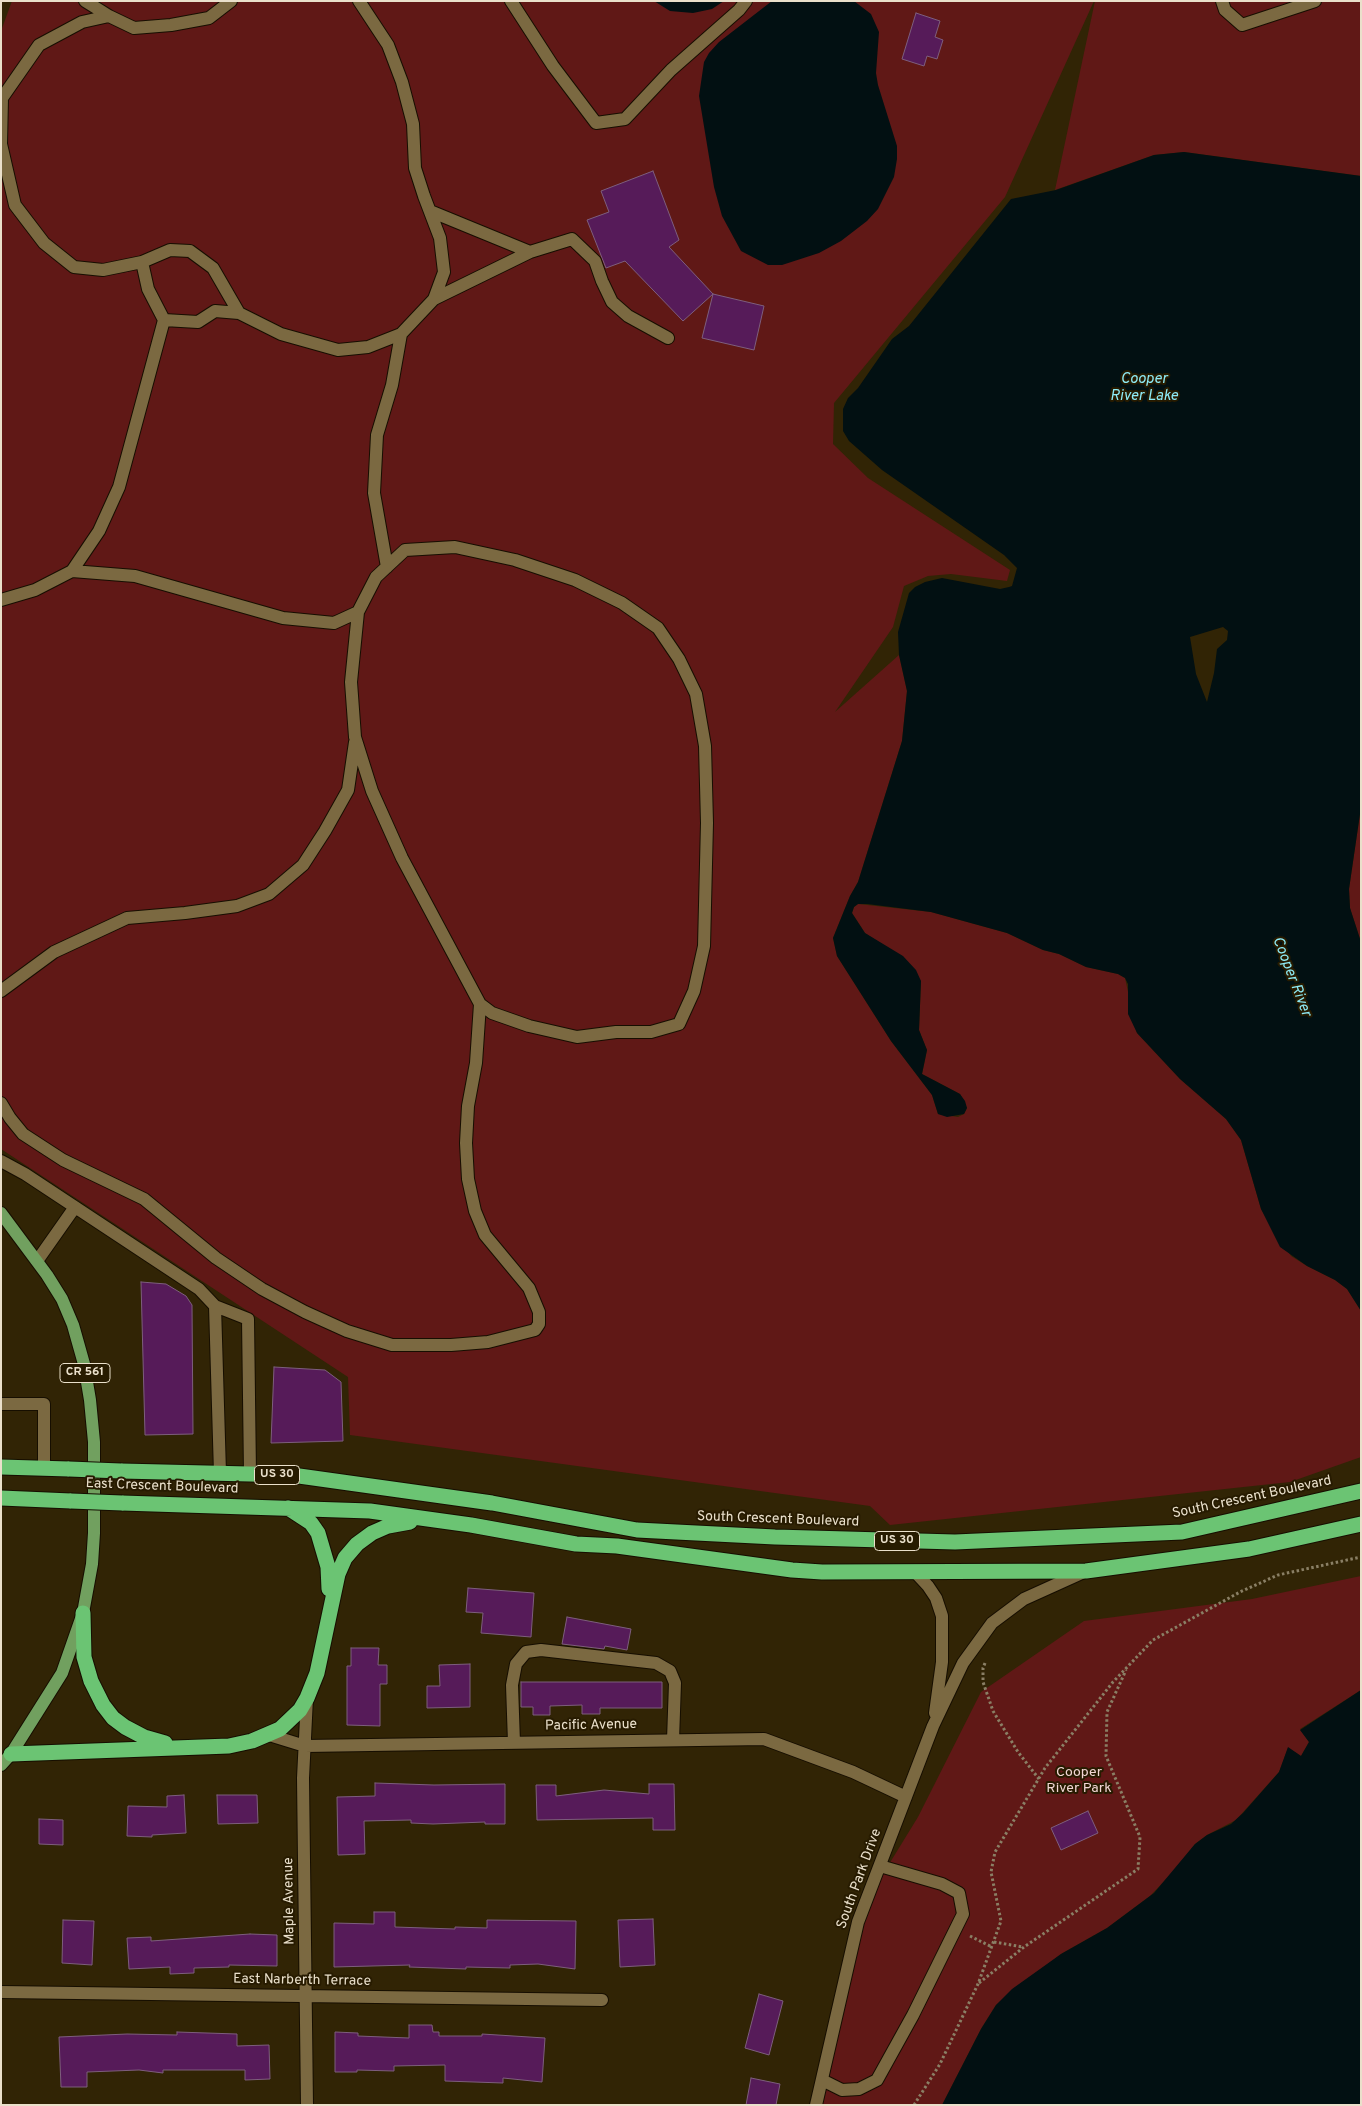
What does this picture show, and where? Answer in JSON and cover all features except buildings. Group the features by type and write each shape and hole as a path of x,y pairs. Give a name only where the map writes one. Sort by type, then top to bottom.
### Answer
{"highway":[{"name":"East Crescent Boulevard","path":"1,1467 292,1475 432,1496"},
{"name":"South Crescent Boulevard","path":"432,1496 501,1505 637,1530 775,1537 955,1542 1182,1532 1361,1491"},
{"name":"East Crescent Boulevard","path":"1,1498 370,1511 471,1525 576,1544 617,1546 792,1570 822,1572 915,1572"},
{"path":"287,1507 310,1524 318,1533 328,1568 330,1610"},
{"path":"4,1758 176,1747 229,1746 245,1743 280,1728 300,1710 317,1673 338,1574 345,1558 357,1544 372,1533 388,1526 423,1519"},
{"path":"915,1572 1086,1571 1249,1549 1361,1524"},
{"path":"83,1613 84,1657 91,1681 103,1706 113,1718 125,1727 144,1737 176,1747"}],"main road":[{"name":"CR 561","path":"1,1206 62,1299 74,1325 84,1364 94,1442 94,1533 92,1564 83,1613 62,1673 4,1758"},
{"name":"CR 561","path":"1,1213 16,1231"},
{"path":"1,1225 16,1231"}],"street":[{"path":"85,1 109,16 134,28 171,25 209,18 231,1"},
{"path":"359,1 388,45 402,82 413,124 415,168 440,238 444,272 434,299"},
{"path":"511,1 553,66 596,123 625,119 671,70 739,10 746,1"},
{"path":"1222,1 1225,10 1242,25 1315,1"},
{"path":"109,16 82,22 40,45 2,98 2,144 15,205 44,243 74,267 103,270 142,262 170,250 190,251 213,268 239,314"},
{"path":"430,211 530,252"},
{"path":"164,320 198,322 214,311 239,314 282,334 338,350 368,347 401,334 434,299 530,252 572,239 595,261 612,302 628,316 668,338"},
{"path":"3,602 35,590 72,570 99,531 119,487 164,320 148,289 142,262"},
{"path":"387,566 374,493 377,435 392,385 401,334"},
{"path":"1,991 54,952 127,918 237,906 269,894 302,865 325,831 348,790 355,737 351,682 358,612 376,577 405,550 455,547 516,560 575,580 622,603 658,628 679,658 696,694 705,746 707,823 704,946 694,991 679,1024 651,1032 616,1032 577,1037 529,1026 492,1012 480,1004 402,858 372,791 355,737"},
{"path":"72,570 135,576 283,618 334,623 358,612"},
{"path":"1,1103 23,1134 63,1160 106,1179 144,1199 216,1258 262,1289 305,1312 347,1331 392,1345 451,1345 488,1342 535,1330 539,1324 539,1312 529,1288 485,1235 475,1211 468,1179 466,1143 468,1106 476,1063 480,1004"},
{"path":"1,1161 25,1174 199,1289 215,1306 248,1319 250,1474"},
{"path":"37,1261 75,1207"},
{"path":"215,1306 220,1473"},
{"path":"1,1404 44,1404 44,1468"},
{"name":"South Park Drive","path":"816,2105 858,1922 933,1726 963,1663 992,1623 1024,1599 1086,1571"},
{"name":"South Park Drive","path":"915,1572 936,1598 942,1616 942,1662 933,1726"},
{"path":"514,1743 512,1685 516,1664 526,1652 541,1650 656,1663 670,1670 675,1683 673,1740"},
{"name":"Maple Avenue","path":"307,1698 303,1778 307,2105"},
{"name":"Pacific Avenue","path":"266,1734 305,1746 764,1739 853,1772 906,1797"},
{"path":"822,2080 842,2090 859,2089 877,2080 914,2015 963,1914 959,1893 942,1884 880,1866"},
{"name":"East Narberth Terrace","path":"1,1992 602,2000"}],"path":[{"path":"914,2105 940,2064 978,1984 1002,1921 991,1872 994,1852 1039,1778 1106,1690 1154,1640 1240,1592 1278,1575 1361,1557"},
{"path":"986,1661 983,1668 983,1682 993,1710 1018,1752 1039,1778"},
{"path":"978,1984 1024,1947 1138,1869 1140,1838 1106,1756 1106,1712 1127,1668"},
{"path":"956,1929 992,1947"},
{"path":"994,1942 1024,1947"}],"green space":[{"path":"12,1 1094,1 1005,197 834,403 833,444 868,478 1010,570 1007,581 951,574 928,576 904,586 893,627 835,712 899,655 907,691 902,741 858,882 850,896 833,938 837,956 891,1041 932,1095 938,1114 958,1117 964,1114 967,1108 960,1094 922,1074 927,1050 919,1030 921,981 880,943 865,933 852,913 854,907 858,904 931,912 1007,933 1086,967 1118,974 1125,978 1137,1033 1180,1079 1226,1119 1241,1140 1261,1209 1291,1256 1335,1280 1347,1289 1361,1311 1361,1457 1290,1482 890,1525 870,1506 350,1435 348,1377 1,1149 1,31"},
{"path":"1095,1 1361,1 1361,176 1184,152 1154,155 1055,190"},
{"path":"1361,807 1361,942 1350,908 1349,889"},
{"name":"Cooper River Park","path":"1361,1576 1361,1690 1300,1729 1309,1742 1301,1756 1288,1748 1279,1772 1236,1820 1207,1835 1195,1844 1172,1873 1150,1896 1107,1928 1061,1954 996,2005 981,2029 942,2105 816,2105 867,1900 918,1817 981,1692 1084,1621 1252,1599"}],"water":[{"path":"654,1 724,1 712,9 693,13 670,11"},
{"path":"772,1 854,1 871,14 879,32 876,73 878,85 897,146 894,177 878,209 867,221 841,241 819,253 782,265 768,265 741,251 722,216 714,187 699,96 704,62 709,53 719,42"},
{"name":"Cooper River Lake","path":"1184,152 1361,176 1361,807 1349,889 1350,908 1361,942 1361,1311 1347,1289 1335,1280 1307,1266 1280,1247 1261,1209 1241,1140 1226,1119 1180,1079 1137,1033 1128,1014 1128,984 1125,978 1118,974 1086,967 1007,933 931,912 867,904 858,904 854,907 852,913 865,933 903,956 916,970 921,981 919,1030 927,1050 922,1074 960,1094 967,1108 964,1114 947,1117 938,1114 932,1095 891,1041 837,956 833,938 850,896 858,882 902,741 907,691 899,655 898,632 909,593 915,587 925,582 942,578 1000,589 1009,587 1012,586 1017,568 1004,555 882,470 849,441 843,431 843,409 848,398 858,388 892,339 909,326 1011,199 1056,190 1154,155","holes":["1223,627 1228,631 1227,640 1217,649 1214,673 1207,702 1196,674 1190,637"]},
{"path":"1361,1690 1361,2105 942,2105 981,2029 996,2005 1012,1989 1061,1954 1107,1928 1154,1893 1195,1844 1207,1835 1231,1824 1243,1813 1279,1772 1288,1747 1301,1756 1309,1742 1300,1730"}],"water label":[{"name":"Cooper River","path":"1291,977"}]}
